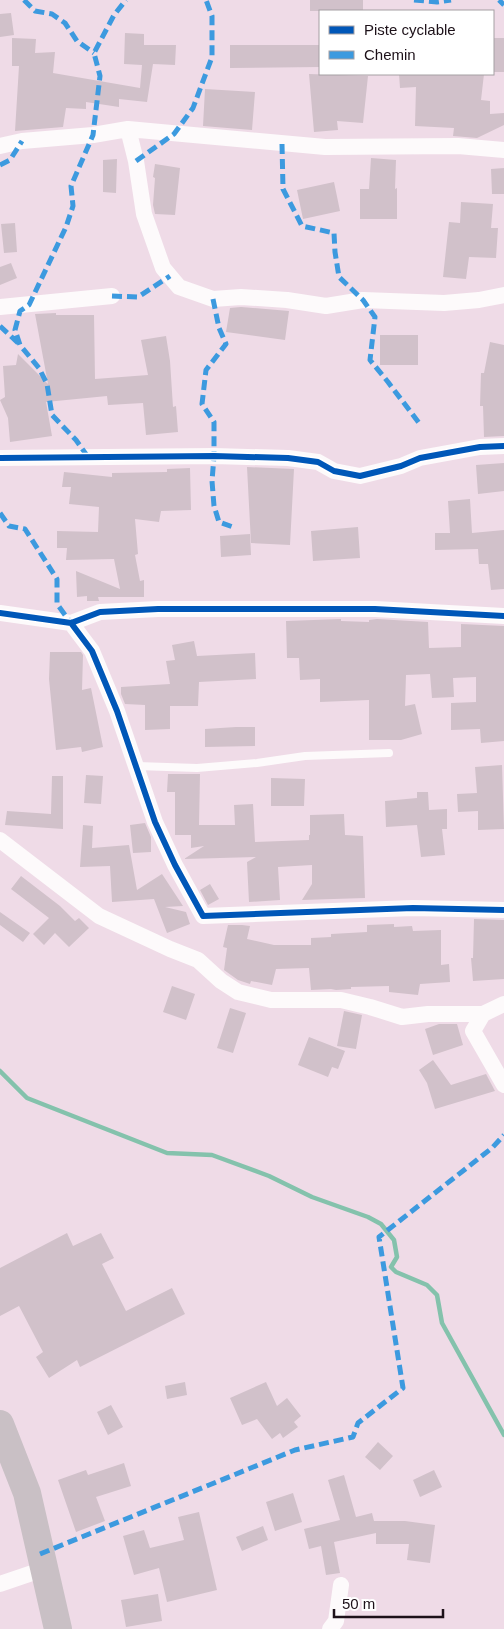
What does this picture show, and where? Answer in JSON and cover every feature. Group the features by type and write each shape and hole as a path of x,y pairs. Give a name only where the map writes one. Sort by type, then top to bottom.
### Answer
{"highway":[{"path":"1,1428 27,1493 58,1629"}],"street":[{"path":"128,129 136,161 144,214 163,268 179,286 213,299 241,297 287,300 326,306 363,300 444,303 479,300 504,295"},
{"path":"0,146 22,141 93,135 128,129 325,147 458,146 504,150"},
{"path":"0,308 112,296"},
{"path":"0,458 214,456 288,458 318,462 334,471 360,476 401,466 420,458 480,447 504,446"},
{"path":"0,613 70,623 100,612 158,609 375,609 504,616"},
{"path":"70,623 92,651 117,711 155,822 174,865 204,916 413,908 504,910"},
{"path":"0,840 100,916 198,960 221,981 238,992 271,1000 341,1000 402,1017 428,1014 483,1014 504,1004"},
{"path":"483,1014 473,1031 504,1085"},
{"path":"0,1584 44,1569"},
{"path":"330,1629 336,1621 342,1585"}],"lane":[{"path":"137,766 197,768 257,763 305,756 389,753"}],"building":[{"path":"310,0 363,0 363,10 310,11"},
{"path":"11,13 14,35 0,37 0,14"},
{"path":"125,33 144,34 144,45 176,45 175,65 153,64 147,102 119,99 119,107 86,102 86,109 66,108 63,127 15,131 19,66 12,66 12,38 36,39 35,53 55,52 53,73 140,88 142,65 124,64"},
{"path":"494,38 504,38 504,72 494,72"},
{"path":"230,45 319,45 319,67 230,68"},
{"path":"309,74 368,76 363,123 337,121 338,130 314,132"},
{"path":"399,75 484,75 481,100 490,101 490,114 504,113 504,125 477,138 453,136 454,128 415,126 416,87 400,88"},
{"path":"205,89 255,92 252,130 203,126"},
{"path":"371,158 396,160 397,219 360,219 360,189 369,189"},
{"path":"117,159 116,193 103,192 103,160"},
{"path":"155,164 180,168 175,215 155,214 153,205 155,178 153,177"},
{"path":"504,168 504,194 492,194 491,169"},
{"path":"334,182 340,211 303,219 297,190"},
{"path":"461,202 493,204 491,228 498,228 496,258 469,257 466,279 443,277 449,222 460,223"},
{"path":"15,223 17,252 4,253 1,224"},
{"path":"11,263 17,278 0,285 0,267"},
{"path":"241,307 289,311 285,340 226,332 230,308"},
{"path":"56,313 56,315 94,315 95,379 148,375 141,340 166,336 170,361 173,407 176,406 178,432 146,435 143,403 108,405 107,396 46,402 52,436 10,442 8,418 0,400 5,397 3,366 16,365 18,354 48,384 35,314"},
{"path":"380,335 418,335 418,365 380,365"},
{"path":"490,342 504,345 504,436 484,437 483,406 480,406 481,373 484,373"},
{"path":"504,463 504,491 478,494 476,465"},
{"path":"247,467 294,469 290,545 251,543"},
{"path":"190,468 191,510 161,511 159,522 135,519 138,554 135,555 140,581 144,580 144,597 98,597 99,601 87,601 87,596 77,597 76,571 120,589 114,559 66,560 67,548 57,548 57,531 98,532 99,507 69,504 71,487 62,487 64,472 112,477 112,473 167,472 167,469"},
{"path":"470,499 472,533 504,530 504,589 491,590 488,564 479,564 478,549 435,550 435,533 450,533 448,501"},
{"path":"358,527 360,558 313,561 311,531"},
{"path":"250,534 251,555 221,557 220,536"},
{"path":"341,619 341,621 369,622 369,620 377,619 428,622 429,648 461,647 461,624 504,626 504,741 481,743 480,729 451,730 451,703 476,702 476,677 453,678 454,697 432,698 430,674 406,675 405,706 415,704 422,734 401,740 369,740 369,700 320,702 320,679 300,680 299,658 287,658 286,621"},
{"path":"194,641 197,656 255,653 256,679 199,682 198,706 170,706 170,729 145,730 145,705 125,704 121,694 121,687 170,684 166,661 175,660 172,645"},
{"path":"50,652 81,652 83,655 82,690 91,688 103,747 82,752 81,747 56,750 49,679"},
{"path":"255,727 255,746 205,747 205,729"},
{"path":"502,765 504,829 478,830 478,811 458,812 457,794 477,793 475,767"},
{"path":"168,774 200,774 199,825 235,825 234,805 253,804 255,842 309,840 310,815 344,814 345,835 363,836 365,898 302,900 312,884 312,865 278,867 280,900 249,902 247,862 256,857 184,859 204,846 191,848 191,835 175,835 175,792 167,792"},
{"path":"86,775 103,776 101,804 84,803"},
{"path":"52,776 63,776 63,829 5,825 7,811 51,814"},
{"path":"271,778 305,779 304,806 271,806"},
{"path":"417,792 428,792 429,810 447,809 447,829 442,829 445,855 421,857 417,825 386,827 385,801 417,798"},
{"path":"145,823 151,837 151,852 133,853 130,825"},
{"path":"83,825 93,826 92,848 129,845 137,890 162,874 183,906 165,907 186,912 190,924 167,933 154,899 112,902 110,866 80,867"},
{"path":"21,876 60,906 75,921 79,918 89,928 69,947 55,933 44,945 33,934 49,918 11,889"},
{"path":"210,884 219,899 208,905 200,890"},
{"path":"0,912 30,933 23,942 0,925"},
{"path":"474,919 504,920 504,979 473,981 471,958 473,958"},
{"path":"394,924 394,927 412,926 413,931 441,930 441,965 449,964 450,982 420,984 418,995 389,992 389,986 311,990 309,968 276,969 272,985 251,981 250,984 238,980 224,970 227,948 223,947 228,925 250,926 247,939 274,945 311,945 311,938 331,937 331,934 367,932 367,925"},
{"path":"172,986 195,994 186,1020 163,1012"},
{"path":"230,1008 246,1013 233,1053 217,1048"},
{"path":"344,1011 362,1015 356,1049 337,1046"},
{"path":"439,1024 457,1024 463,1045 433,1055 425,1029"},
{"path":"309,1037 345,1051 338,1069 332,1067 328,1077 298,1065"},
{"path":"433,1060 451,1085 486,1074 495,1091 435,1109 427,1083 419,1070"},
{"path":"67,1233 73,1246 101,1233 114,1258 102,1264 126,1311 172,1288 185,1314 80,1367 77,1360 49,1378 36,1357 43,1352 19,1306 0,1316 0,1268"},
{"path":"185,1382 187,1395 167,1399 165,1386"},
{"path":"266,1382 277,1406 287,1398 301,1416 294,1422 298,1427 283,1438 280,1433 272,1439 257,1419 242,1425 230,1398"},
{"path":"111,1405 123,1427 108,1435 97,1412"},
{"path":"378,1442 393,1456 380,1470 365,1457"},
{"path":"124,1463 131,1486 96,1497 105,1521 76,1532 58,1480 86,1470 88,1475"},
{"path":"434,1470 442,1487 420,1497 413,1480"},
{"path":"344,1475 356,1517 372,1513 374,1521 405,1521 435,1525 430,1563 407,1560 409,1544 376,1544 376,1533 334,1542 340,1573 326,1575 321,1546 309,1549 304,1529 340,1520 328,1480"},
{"path":"293,1493 302,1522 275,1531 266,1502"},
{"path":"199,1512 217,1590 167,1602 159,1568 134,1575 123,1536 144,1530 150,1548 184,1540 178,1517"},
{"path":"263,1526 268,1540 242,1551 236,1537"},
{"path":"158,1594 162,1621 126,1627 121,1600"}],"waterway":[{"path":"0,1071 27,1098 167,1153 212,1155 269,1176 312,1197 368,1217 381,1224 394,1240 397,1257 391,1267 396,1272 427,1285 437,1295 442,1323 504,1435"}],"marked path":[{"path":"24,0 35,11 52,14 65,23 77,41 94,53"},
{"path":"88,457 76,440 52,415 47,384 39,368 20,345 15,330 20,311 29,305 66,227 73,206 71,186 93,135 100,76 94,53 114,15 126,0"},
{"path":"136,161 174,134 193,108 212,57 212,16 206,0"},
{"path":"414,0 437,2 451,0"},
{"path":"499,0 504,5"},
{"path":"0,165 10,160 22,141"},
{"path":"282,144 283,189 302,226 334,233 339,277 363,300 375,317 370,360 419,423"},
{"path":"112,296 138,297 170,276"},
{"path":"213,299 219,328 226,344 206,370 202,404 214,422 212,481 214,506 219,522 233,527"},
{"path":"0,326 18,343"},
{"path":"0,513 9,526 25,529 57,579 57,604 71,623"},
{"path":"40,1554 295,1450 353,1437 358,1423 403,1388 379,1237 492,1148 504,1135"}],"cycle path":[{"path":"0,458 214,456 288,458 318,462 334,471 360,476 401,466 420,458 480,447 504,446"},
{"path":"0,613 71,623 100,612 158,609 375,609 504,616"},
{"path":"71,623 92,651 117,711 155,822 175,865 203,916 413,908 504,910"}]}
